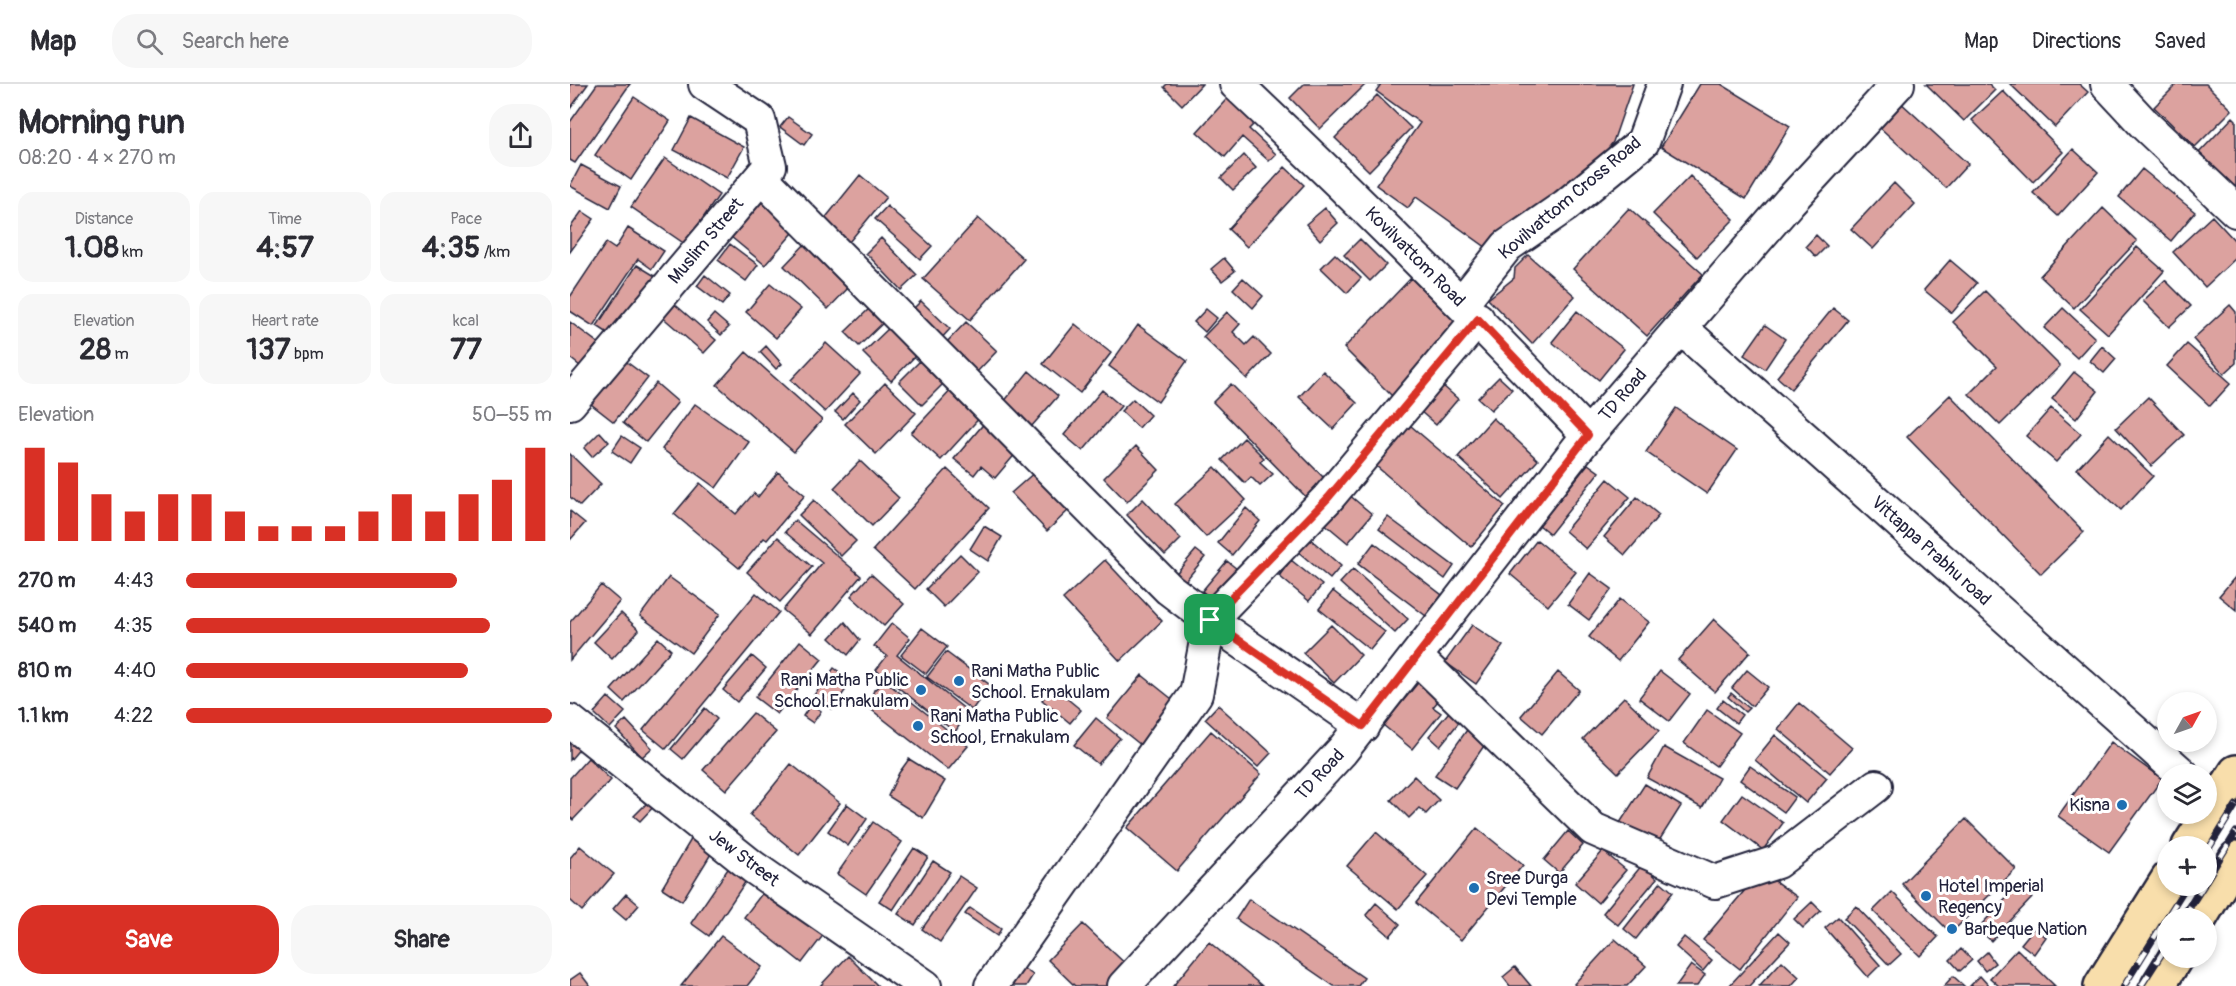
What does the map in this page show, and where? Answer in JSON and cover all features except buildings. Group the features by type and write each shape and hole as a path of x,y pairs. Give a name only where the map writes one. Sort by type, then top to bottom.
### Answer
{"main road":[{"path":"2217,793 2236,772"},
{"path":"2206,908 2236,858"},
{"path":"2101,986 2157,896"},
{"path":"2158,986 2169,968"}],"street":[{"name":"Muslim Street","path":"570,403 770,166 759,120 705,84"},
{"name":"Kovilvattom Road","path":"1236,84 1469,311 1588,435"},
{"name":"Kovilvattom Cross Road","path":"1210,620 1328,498 1469,311 1507,246 1565,206 1643,142 1664,84"},
{"name":"TD Road","path":"1124,986 1342,752 1588,435 1790,201 1898,84"},
{"path":"2107,84 2145,125 2236,211"},
{"path":"761,177 1169,589 1363,726"},
{"name":"Vittappa Prabhu road","path":"1681,328 2171,764"},
{"path":"991,986 1196,694 1210,620"},
{"path":"1416,657 1593,829 1715,882 1768,863 1777,862 1876,786"},
{"name":"Jew Street","path":"570,721 753,867 926,986"}],"railway":[{"path":"2217,836 2236,805"},
{"path":"2217,863 2236,832"},
{"path":"2124,986 2180,896"},
{"path":"2189,908 2197,896"},
{"path":"2141,986 2157,961"}],"place":[{"name":"Rani Matha Public School. Ernakulam","path":"959,681"},
{"name":"Rani Matha Public School.Ernakulam","path":"921,690"},
{"name":"Rani Matha Public School, Ernakulam","path":"918,726"},
{"name":"Kisna","path":"2122,805"},
{"name":"Sree Durga Devi Temple","path":"1474,888"},
{"name":"Hotel Imperial Regency","path":"1926,896"},
{"name":"Barbeque Nation","path":"1952,929"}],"route":[{"path":"1478,319 1588,435 1363,726 1210,620 1328,498 1478,319"}]}
